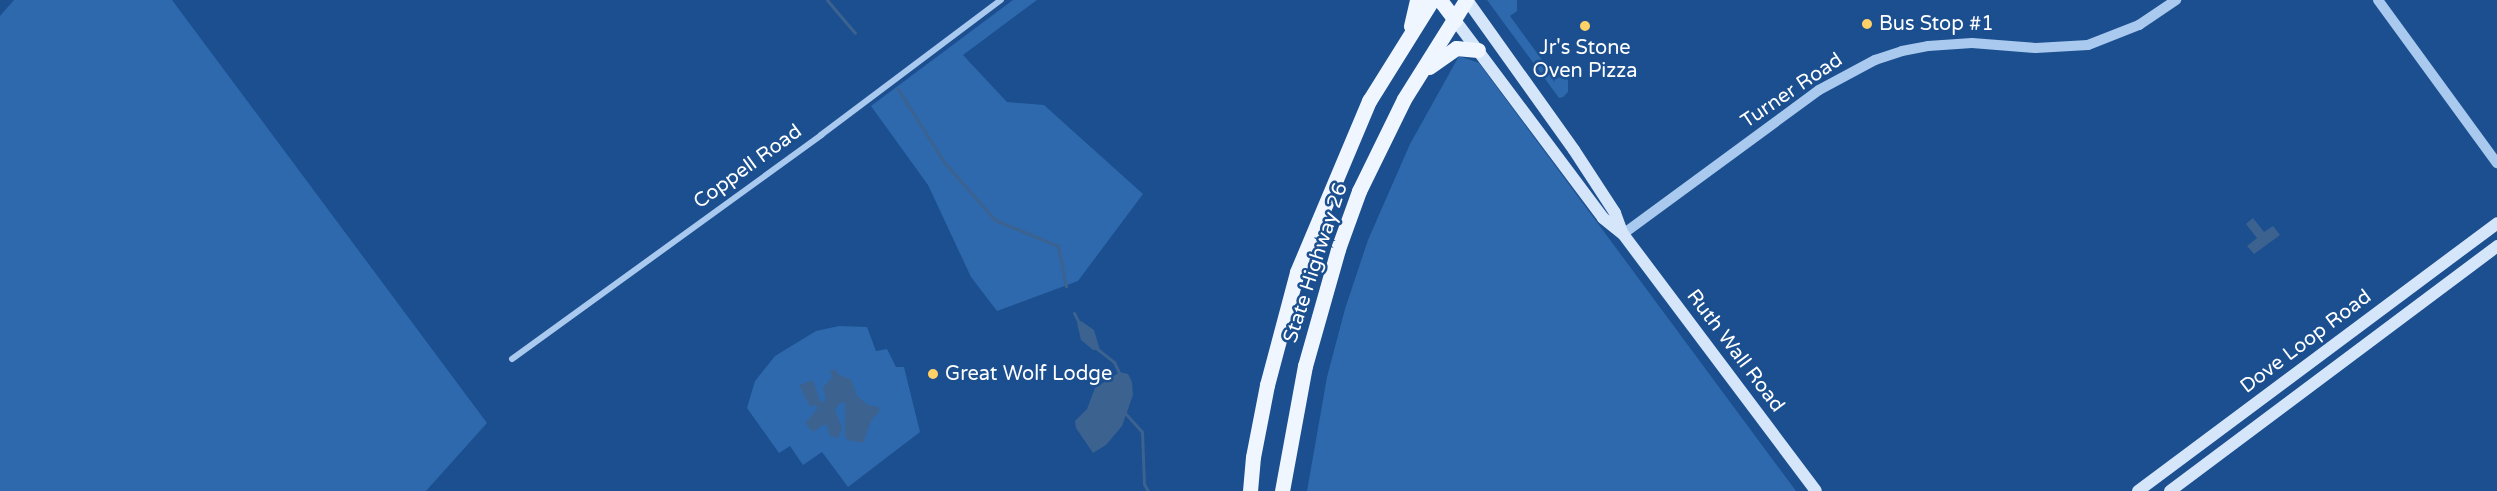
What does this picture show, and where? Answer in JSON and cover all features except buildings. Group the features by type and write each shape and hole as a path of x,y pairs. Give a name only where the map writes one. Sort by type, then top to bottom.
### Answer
{"main road":[{"path":"1402,44 1411,26 1417,0"},
{"name":"State Highway 26","path":"1250,491 1253,457 1267,385 1297,272 1369,101 1402,44 1432,0"},
{"path":"1440,0 1455,20"},
{"name":"State Highway 26","path":"1282,491 1305,366 1338,249 1364,181 1388,129 1467,0"},
{"name":"Ruth Wall Road","path":"1467,0 1575,150 1615,213 1623,234"},
{"name":"Ruth Wall Road","path":"1455,20 1603,218 1623,234 1816,491"},
{"path":"1418,77 1456,48 1478,50"},
{"name":"Dove Loop Road","path":"2138,491 2497,223"},
{"name":"Dove Loop Road","path":"2170,491 2497,246"},
{"path":"2341,340 2351,354"}],"street":[{"name":"Coppell Road","path":"513,359 821,135 1001,0"},
{"name":"Turner Road","path":"1623,234 1819,90 1875,60 1902,51 1928,46 1972,43 2036,48 2088,45 2139,25 2176,0"},
{"path":"2378,0 2497,163"}],"shaded area":[{"path":"14,0 172,0 487,423 426,491 0,491 0,16"},
{"path":"1013,0 1037,0 963,55 1007,102 1044,105 1143,194 1078,281 997,311 971,277 928,185 871,106"},
{"path":"1487,0 1517,0 1517,11 1510,16 1556,79 1564,75 1568,80 1568,92 1563,97 1559,98"},
{"path":"1459,56 1479,63 1796,491 1307,491 1327,377 1345,309 1368,240 1410,144"},
{"path":"2253,218 2264,232 2273,226 2280,235 2254,254 2247,246 2257,238 2246,224"},
{"path":"1081,321 1094,330 1100,350 1093,350 1081,340 1077,323"},
{"path":"839,326 867,327 876,351 887,349 896,367 904,367 920,432 848,487 822,452 803,465 790,446 779,453 747,408 755,381 775,356 816,331"},
{"path":"835,369 839,375 851,379 857,396 868,405 879,407 879,412 871,421 863,443 848,440 845,437 845,402 839,404 835,410 842,428 838,438 830,436 827,425 813,432 805,423 818,408 815,405 810,407 799,385 813,380 820,401 824,402 826,399 823,388 832,377 830,371"},
{"path":"1120,372 1128,374 1132,382 1133,395 1122,426 1106,445 1093,453 1076,428 1075,421 1087,409 1095,388"}],"waterway":[{"path":"827,0 855,33"},
{"path":"898,89 944,162 995,220 1058,246 1066,286"},
{"path":"1074,313 1080,325"},
{"path":"1096,348 1114,362 1120,375"},
{"path":"1125,413 1142,432 1144,484 1148,491"}],"place":[{"name":"Bus Stop #1","path":"1867,24"},
{"name":"Jr's Stone Oven Pizza","path":"1585,26"},
{"name":"Great Wolf Lodge","path":"933,374"}]}
